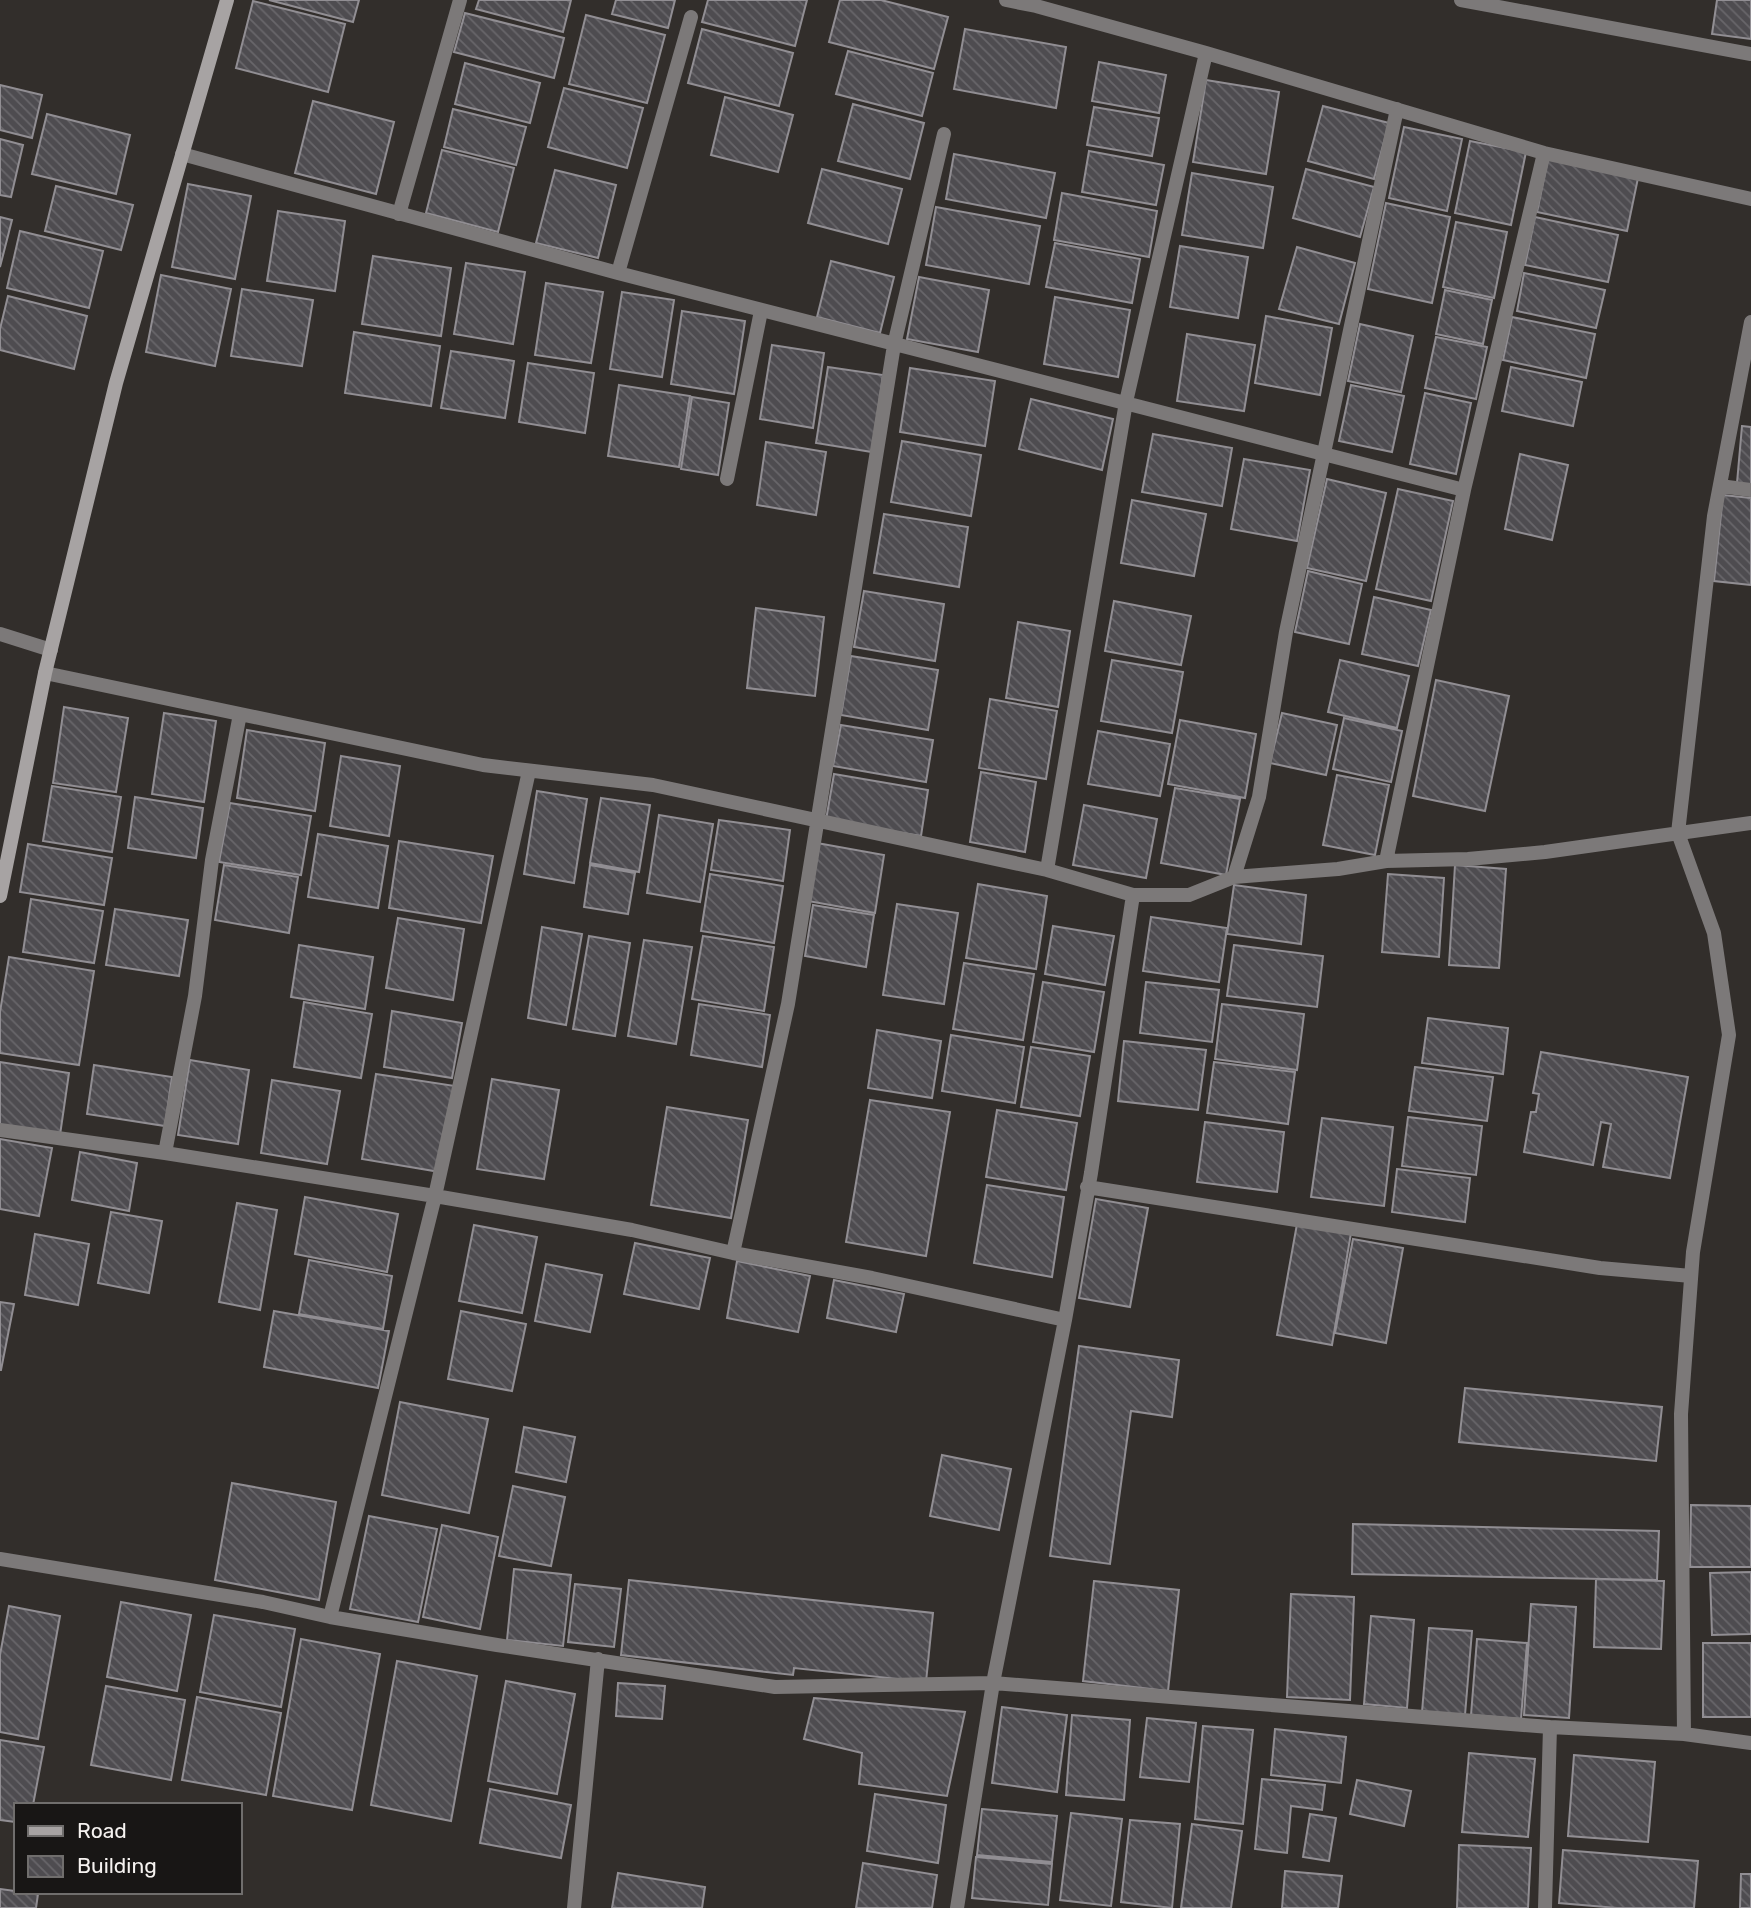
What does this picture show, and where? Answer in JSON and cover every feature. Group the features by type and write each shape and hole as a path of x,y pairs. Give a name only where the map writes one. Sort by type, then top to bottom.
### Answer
{"street":[{"path":"0,896 44,673 116,383 227,0"},
{"path":"399,214 460,0"},
{"path":"1006,0 1206,53 1544,153 1751,199"},
{"path":"1461,0 1751,54"},
{"path":"618,273 691,17"},
{"path":"1047,870 1126,402 1206,53"},
{"path":"1234,877 1259,797 1286,632 1397,109"},
{"path":"733,1253 788,1004 894,345 944,134"},
{"path":"1386,861 1464,490 1544,153"},
{"path":"182,154 761,311 1464,490"},
{"path":"727,479 761,311"},
{"path":"1684,1734 1681,1414 1693,1252 1729,1035 1714,933 1678,833 1702,607 1720,486 1751,321"},
{"path":"1720,486 1751,491"},
{"path":"0,634 51,650"},
{"path":"44,673 484,765 653,785 1047,870 1133,895 1189,895 1234,877 1338,869 1386,861 1468,859 1545,852 1751,822"},
{"path":"165,1153 195,996 212,860 240,715"},
{"path":"330,1617 435,1196 529,771"},
{"path":"957,1908 993,1683 1065,1320 1091,1173 1133,895"},
{"path":"0,1130 165,1153 632,1230 1065,1320"},
{"path":"1087,1187 1600,1268 1692,1276"},
{"path":"0,1559 263,1602 330,1617 775,1687 993,1683 1550,1727 1684,1734 1751,1743"},
{"path":"575,1908 598,1659"},
{"path":"1545,1908 1550,1727"}],"building":[{"path":"269,0 359,0 353,22"},
{"path":"479,0 571,0 563,32 476,9"},
{"path":"616,0 675,0 668,28 612,14"},
{"path":"708,0 807,0 795,46 702,22"},
{"path":"840,0 881,0 948,17 934,69 829,42"},
{"path":"1717,0 1751,0 1751,39 1712,34"},
{"path":"253,1 345,24 328,92 236,68"},
{"path":"465,13 564,38 554,78 454,52"},
{"path":"586,15 665,35 647,103 569,84"},
{"path":"702,29 793,53 779,106 688,83"},
{"path":"965,29 1066,47 1056,108 954,89"},
{"path":"848,51 933,73 922,116 836,94"},
{"path":"1099,62 1166,75 1159,113 1092,101"},
{"path":"465,63 540,83 530,123 455,104"},
{"path":"1206,80 1279,92 1266,174 1193,162"},
{"path":"0,85 42,95 32,138 0,130"},
{"path":"564,88 643,108 627,168 548,147"},
{"path":"725,97 793,115 778,172 711,155"},
{"path":"313,101 394,122 376,194 295,173"},
{"path":"853,104 924,123 910,179 838,161"},
{"path":"1323,106 1389,123 1374,179 1308,161"},
{"path":"1094,107 1159,118 1152,156 1087,145"},
{"path":"453,109 526,127 516,165 444,147"},
{"path":"47,114 130,135 116,194 32,174"},
{"path":"1404,127 1462,139 1447,211 1389,198"},
{"path":"0,139 23,145 11,197 0,195"},
{"path":"1470,141 1526,152 1511,225 1455,213"},
{"path":"442,150 514,168 498,232 426,213"},
{"path":"1089,151 1164,165 1156,205 1082,192"},
{"path":"954,154 1055,173 1046,218 946,199"},
{"path":"1548,159 1638,178 1627,231 1537,212"},
{"path":"822,169 902,189 888,244 808,223"},
{"path":"1306,169 1374,187 1360,237 1293,218"},
{"path":"555,170 616,185 598,258 536,243"},
{"path":"1192,173 1273,187 1263,248 1182,235"},
{"path":"188,184 251,196 235,279 172,267"},
{"path":"56,186 133,205 121,250 45,231"},
{"path":"1062,193 1157,211 1149,257 1054,240"},
{"path":"1386,203 1450,217 1432,303 1368,289"},
{"path":"936,207 1040,226 1029,284 926,265"},
{"path":"278,211 345,221 335,291 267,281"},
{"path":"0,217 12,220 0,267"},
{"path":"1535,217 1618,235 1608,282 1525,265"},
{"path":"1456,222 1507,232 1494,298 1443,287"},
{"path":"20,231 103,251 89,308 7,288"},
{"path":"1055,243 1140,259 1132,303 1046,287"},
{"path":"1180,246 1248,257 1238,318 1170,307"},
{"path":"1297,247 1355,263 1339,324 1279,309"},
{"path":"373,256 451,268 441,336 362,324"},
{"path":"831,261 894,277 880,333 817,317"},
{"path":"466,263 525,272 513,344 454,334"},
{"path":"1524,273 1605,290 1596,328 1517,311"},
{"path":"161,275 231,289 215,366 146,352"},
{"path":"919,277 989,290 978,352 907,339"},
{"path":"546,283 603,292 591,363 535,355"},
{"path":"242,289 313,300 302,366 231,356"},
{"path":"1445,290 1492,300 1483,344 1436,334"},
{"path":"622,292 674,300 662,377 610,369"},
{"path":"8,296 87,316 74,369 0,350 0,329"},
{"path":"1055,297 1130,310 1118,377 1044,364"},
{"path":"682,311 745,321 734,394 671,384"},
{"path":"1266,316 1332,328 1320,395 1255,383"},
{"path":"1512,317 1595,334 1586,378 1503,360"},
{"path":"1360,324 1413,336 1401,392 1348,381"},
{"path":"354,332 440,346 431,406 345,393"},
{"path":"1187,334 1255,345 1244,411 1177,401"},
{"path":"1436,337 1487,347 1476,399 1425,388"},
{"path":"772,345 824,353 813,428 760,419"},
{"path":"451,351 514,361 505,418 441,408"},
{"path":"528,363 594,373 585,433 519,422"},
{"path":"828,367 883,375 872,452 816,443"},
{"path":"1511,367 1582,382 1573,426 1502,411"},
{"path":"910,368 995,381 985,446 900,432"},
{"path":"619,385 690,396 679,467 608,456"},
{"path":"1351,385 1404,396 1392,452 1339,441"},
{"path":"1425,393 1471,403 1456,474 1410,464"},
{"path":"692,397 729,403 718,475 681,469"},
{"path":"1031,399 1113,419 1102,470 1019,449"},
{"path":"1742,426 1751,427 1751,485 1737,483"},
{"path":"1153,434 1232,448 1222,506 1142,492"},
{"path":"902,441 981,455 971,516 891,502"},
{"path":"766,442 826,452 816,515 757,505"},
{"path":"1520,454 1568,465 1552,540 1505,529"},
{"path":"1244,459 1310,470 1297,541 1231,529"},
{"path":"1327,479 1386,493 1366,581 1307,568"},
{"path":"1398,489 1453,501 1431,601 1376,589"},
{"path":"1723,495 1751,498 1751,585 1714,581"},
{"path":"1132,500 1206,514 1194,576 1121,563"},
{"path":"884,514 968,527 959,587 874,573"},
{"path":"1308,571 1362,584 1349,644 1295,632"},
{"path":"864,591 944,604 935,661 854,647"},
{"path":"1374,597 1431,610 1418,666 1362,654"},
{"path":"1114,601 1191,616 1181,665 1105,651"},
{"path":"756,608 824,617 815,696 747,688"},
{"path":"1018,622 1070,631 1058,707 1006,698"},
{"path":"851,656 938,670 928,730 841,715"},
{"path":"1112,660 1183,672 1172,733 1101,721"},
{"path":"1340,660 1409,676 1397,728 1328,712"},
{"path":"1436,680 1509,696 1485,811 1413,796"},
{"path":"990,699 1057,711 1046,779 979,768"},
{"path":"64,707 128,718 116,792 53,783"},
{"path":"164,713 216,721 204,802 152,794"},
{"path":"1282,713 1337,725 1326,775 1270,763"},
{"path":"1344,718 1402,731 1391,782 1333,769"},
{"path":"1180,720 1256,734 1245,798 1168,784"},
{"path":"841,725 933,740 926,782 833,766"},
{"path":"247,730 325,743 315,811 237,798"},
{"path":"1098,731 1170,744 1160,796 1088,784"},
{"path":"341,756 400,766 389,836 330,826"},
{"path":"981,772 1036,782 1025,852 970,842"},
{"path":"834,774 928,790 921,836 826,820"},
{"path":"1337,775 1389,785 1375,855 1323,845"},
{"path":"52,786 121,797 112,852 43,841"},
{"path":"1175,788 1240,799 1226,875 1161,863"},
{"path":"537,791 587,799 574,883 524,874"},
{"path":"135,797 203,808 196,858 128,848"},
{"path":"601,798 650,805 639,872 590,863"},
{"path":"230,803 311,816 301,875 219,862"},
{"path":"1084,805 1157,819 1146,878 1073,865"},
{"path":"659,815 713,824 700,902 647,893"},
{"path":"719,820 790,830 783,881 711,870"},
{"path":"318,834 388,846 378,908 308,897"},
{"path":"399,841 493,856 481,923 389,908"},
{"path":"817,843 884,855 875,913 808,901"},
{"path":"28,844 112,858 104,905 20,892"},
{"path":"224,865 298,877 289,933 215,920"},
{"path":"590,865 635,873 628,914 584,907"},
{"path":"1455,865 1506,869 1499,968 1449,965"},
{"path":"710,874 783,886 774,943 701,931"},
{"path":"1388,874 1444,878 1439,957 1382,952"},
{"path":"978,884 1047,896 1036,969 966,958"},
{"path":"1234,885 1306,895 1301,944 1227,934"},
{"path":"31,899 103,911 94,963 23,952"},
{"path":"897,904 958,913 944,1004 883,995"},
{"path":"813,905 874,915 866,967 805,956"},
{"path":"115,909 188,920 179,976 106,965"},
{"path":"1151,917 1227,928 1219,982 1143,971"},
{"path":"398,918 464,929 453,1000 386,988"},
{"path":"1053,926 1114,936 1105,985 1045,974"},
{"path":"542,927 582,934 566,1025 528,1018"},
{"path":"589,936 630,943 615,1036 573,1029"},
{"path":"703,936 774,947 764,1011 692,999"},
{"path":"644,940 692,947 676,1044 628,1036"},
{"path":"299,945 373,957 365,1009 291,997"},
{"path":"1234,945 1323,956 1317,1007 1227,996"},
{"path":"9,957 94,971 79,1065 0,1053 0,1012"},
{"path":"964,963 1034,974 1023,1040 953,1029"},
{"path":"1043,982 1104,992 1094,1052 1033,1042"},
{"path":"1146,982 1219,990 1212,1042 1140,1033"},
{"path":"304,1002 372,1014 361,1078 294,1067"},
{"path":"699,1004 770,1015 762,1067 691,1055"},
{"path":"1222,1004 1304,1014 1297,1070 1215,1059"},
{"path":"392,1011 462,1023 452,1078 384,1067"},
{"path":"1428,1018 1508,1028 1503,1074 1422,1063"},
{"path":"877,1030 941,1041 932,1098 868,1088"},
{"path":"951,1035 1024,1047 1015,1103 942,1091"},
{"path":"1124,1041 1206,1050 1198,1110 1118,1101"},
{"path":"1031,1047 1090,1056 1080,1116 1021,1107"},
{"path":"1541,1052 1688,1077 1670,1178 1603,1167 1611,1124 1601,1122 1593,1165 1524,1152 1531,1112 1536,1112 1539,1094 1533,1093"},
{"path":"190,1060 249,1070 238,1144 178,1135"},
{"path":"0,1062 69,1073 60,1135 0,1126"},
{"path":"1214,1062 1295,1072 1288,1124 1207,1113"},
{"path":"94,1065 172,1077 165,1126 87,1114"},
{"path":"1415,1067 1493,1077 1487,1121 1409,1111"},
{"path":"376,1074 455,1086 440,1172 362,1159"},
{"path":"492,1079 559,1090 544,1179 477,1169"},
{"path":"272,1080 340,1091 327,1164 261,1153"},
{"path":"870,1100 950,1112 926,1256 846,1242"},
{"path":"667,1107 748,1120 731,1218 651,1205"},
{"path":"997,1110 1077,1123 1066,1190 986,1177"},
{"path":"1408,1117 1482,1126 1476,1175 1402,1166"},
{"path":"1322,1118 1393,1127 1384,1206 1311,1197"},
{"path":"1205,1122 1284,1132 1277,1192 1197,1182"},
{"path":"0,1139 52,1148 39,1216 0,1209"},
{"path":"80,1152 137,1163 129,1211 72,1200"},
{"path":"1397,1169 1470,1178 1465,1222 1392,1212"},
{"path":"987,1185 1064,1197 1052,1277 974,1263"},
{"path":"305,1197 398,1214 387,1272 295,1254"},
{"path":"1096,1199 1148,1208 1130,1307 1079,1298"},
{"path":"237,1203 277,1210 260,1310 219,1302"},
{"path":"111,1212 162,1221 149,1293 98,1283"},
{"path":"1297,1224 1351,1233 1332,1345 1277,1335"},
{"path":"474,1225 537,1237 522,1313 459,1301"},
{"path":"35,1234 89,1244 78,1305 25,1295"},
{"path":"1353,1239 1403,1248 1386,1343 1335,1333"},
{"path":"635,1243 710,1258 699,1309 624,1294"},
{"path":"309,1260 392,1276 383,1329 299,1314"},
{"path":"737,1261 810,1276 798,1332 727,1318"},
{"path":"546,1264 602,1275 590,1332 535,1321"},
{"path":"834,1280 904,1294 896,1332 827,1318"},
{"path":"0,1302 14,1304 1,1370 0,1370"},
{"path":"274,1311 389,1331 378,1388 264,1367"},
{"path":"461,1311 526,1324 512,1391 448,1379"},
{"path":"1079,1346 1179,1360 1172,1417 1131,1411 1110,1564 1050,1556"},
{"path":"1465,1388 1662,1407 1656,1461 1459,1442"},
{"path":"400,1402 488,1419 469,1513 382,1495"},
{"path":"524,1427 575,1437 566,1482 516,1472"},
{"path":"942,1455 1011,1469 999,1530 930,1516"},
{"path":"232,1483 336,1502 319,1600 215,1580"},
{"path":"513,1486 565,1497 551,1566 499,1556"},
{"path":"1691,1505 1751,1506 1751,1567 1690,1567"},
{"path":"369,1516 437,1529 418,1622 350,1609"},
{"path":"1353,1524 1659,1531 1657,1580 1352,1574"},
{"path":"442,1525 498,1537 480,1629 423,1617"},
{"path":"514,1569 571,1575 563,1646 507,1640"},
{"path":"1751,1572 1751,1634 1712,1635 1710,1573"},
{"path":"1596,1579 1664,1581 1661,1649 1594,1647"},
{"path":"629,1580 933,1613 926,1682 794,1668 793,1675 621,1655"},
{"path":"1094,1581 1179,1590 1168,1691 1083,1681"},
{"path":"575,1584 621,1589 614,1647 568,1642"},
{"path":"1291,1594 1354,1597 1350,1700 1287,1697"},
{"path":"121,1602 191,1615 177,1691 107,1677"},
{"path":"1531,1604 1576,1607 1569,1718 1524,1715"},
{"path":"9,1606 60,1616 38,1739 0,1732 0,1655"},
{"path":"214,1615 295,1629 281,1707 200,1692"},
{"path":"1371,1616 1414,1620 1407,1708 1364,1704"},
{"path":"1429,1628 1472,1631 1465,1715 1422,1712"},
{"path":"301,1639 380,1654 352,1810 273,1796"},
{"path":"1477,1639 1527,1643 1521,1719 1471,1715"},
{"path":"1703,1643 1751,1643 1751,1717 1703,1717"},
{"path":"397,1661 477,1676 451,1821 371,1805"},
{"path":"506,1681 575,1694 557,1794 488,1781"},
{"path":"618,1683 665,1686 662,1719 616,1716"},
{"path":"106,1686 185,1700 171,1780 91,1765"},
{"path":"197,1697 281,1713 266,1795 182,1780"},
{"path":"814,1698 965,1712 947,1796 859,1784 862,1753 804,1739"},
{"path":"1002,1707 1067,1715 1057,1792 992,1783"},
{"path":"1072,1715 1130,1720 1124,1800 1066,1795"},
{"path":"1147,1718 1196,1723 1189,1782 1140,1777"},
{"path":"1203,1726 1253,1730 1243,1824 1195,1819"},
{"path":"1275,1729 1346,1737 1341,1783 1271,1775"},
{"path":"0,1740 44,1747 33,1803 14,1803 14,1822 0,1820"},
{"path":"1469,1753 1535,1759 1528,1837 1462,1832"},
{"path":"1574,1755 1655,1762 1648,1842 1568,1836"},
{"path":"1262,1779 1325,1785 1322,1810 1291,1806 1287,1853 1255,1849"},
{"path":"1357,1780 1411,1791 1404,1826 1350,1814"},
{"path":"490,1789 571,1805 561,1858 480,1843"},
{"path":"875,1794 946,1805 938,1863 867,1851"},
{"path":"982,1809 1057,1816 1052,1862 977,1855"},
{"path":"1071,1813 1122,1819 1111,1906 1060,1900"},
{"path":"1310,1814 1336,1818 1329,1861 1303,1857"},
{"path":"1130,1820 1180,1824 1172,1908 1121,1902"},
{"path":"1192,1824 1242,1831 1231,1908 1181,1908"},
{"path":"1459,1845 1531,1848 1528,1908 1457,1908"},
{"path":"1563,1850 1698,1861 1694,1908 1617,1908 1559,1903"},
{"path":"976,1857 1052,1864 1048,1905 972,1898"},
{"path":"863,1863 937,1875 932,1908 856,1908"},
{"path":"1285,1871 1342,1876 1338,1908 1282,1908"},
{"path":"618,1873 705,1887 702,1908 612,1908"},
{"path":"1741,1874 1751,1874 1751,1908 1740,1908"},
{"path":"0,1889 14,1891 14,1894 38,1894 36,1908 0,1908"}]}
